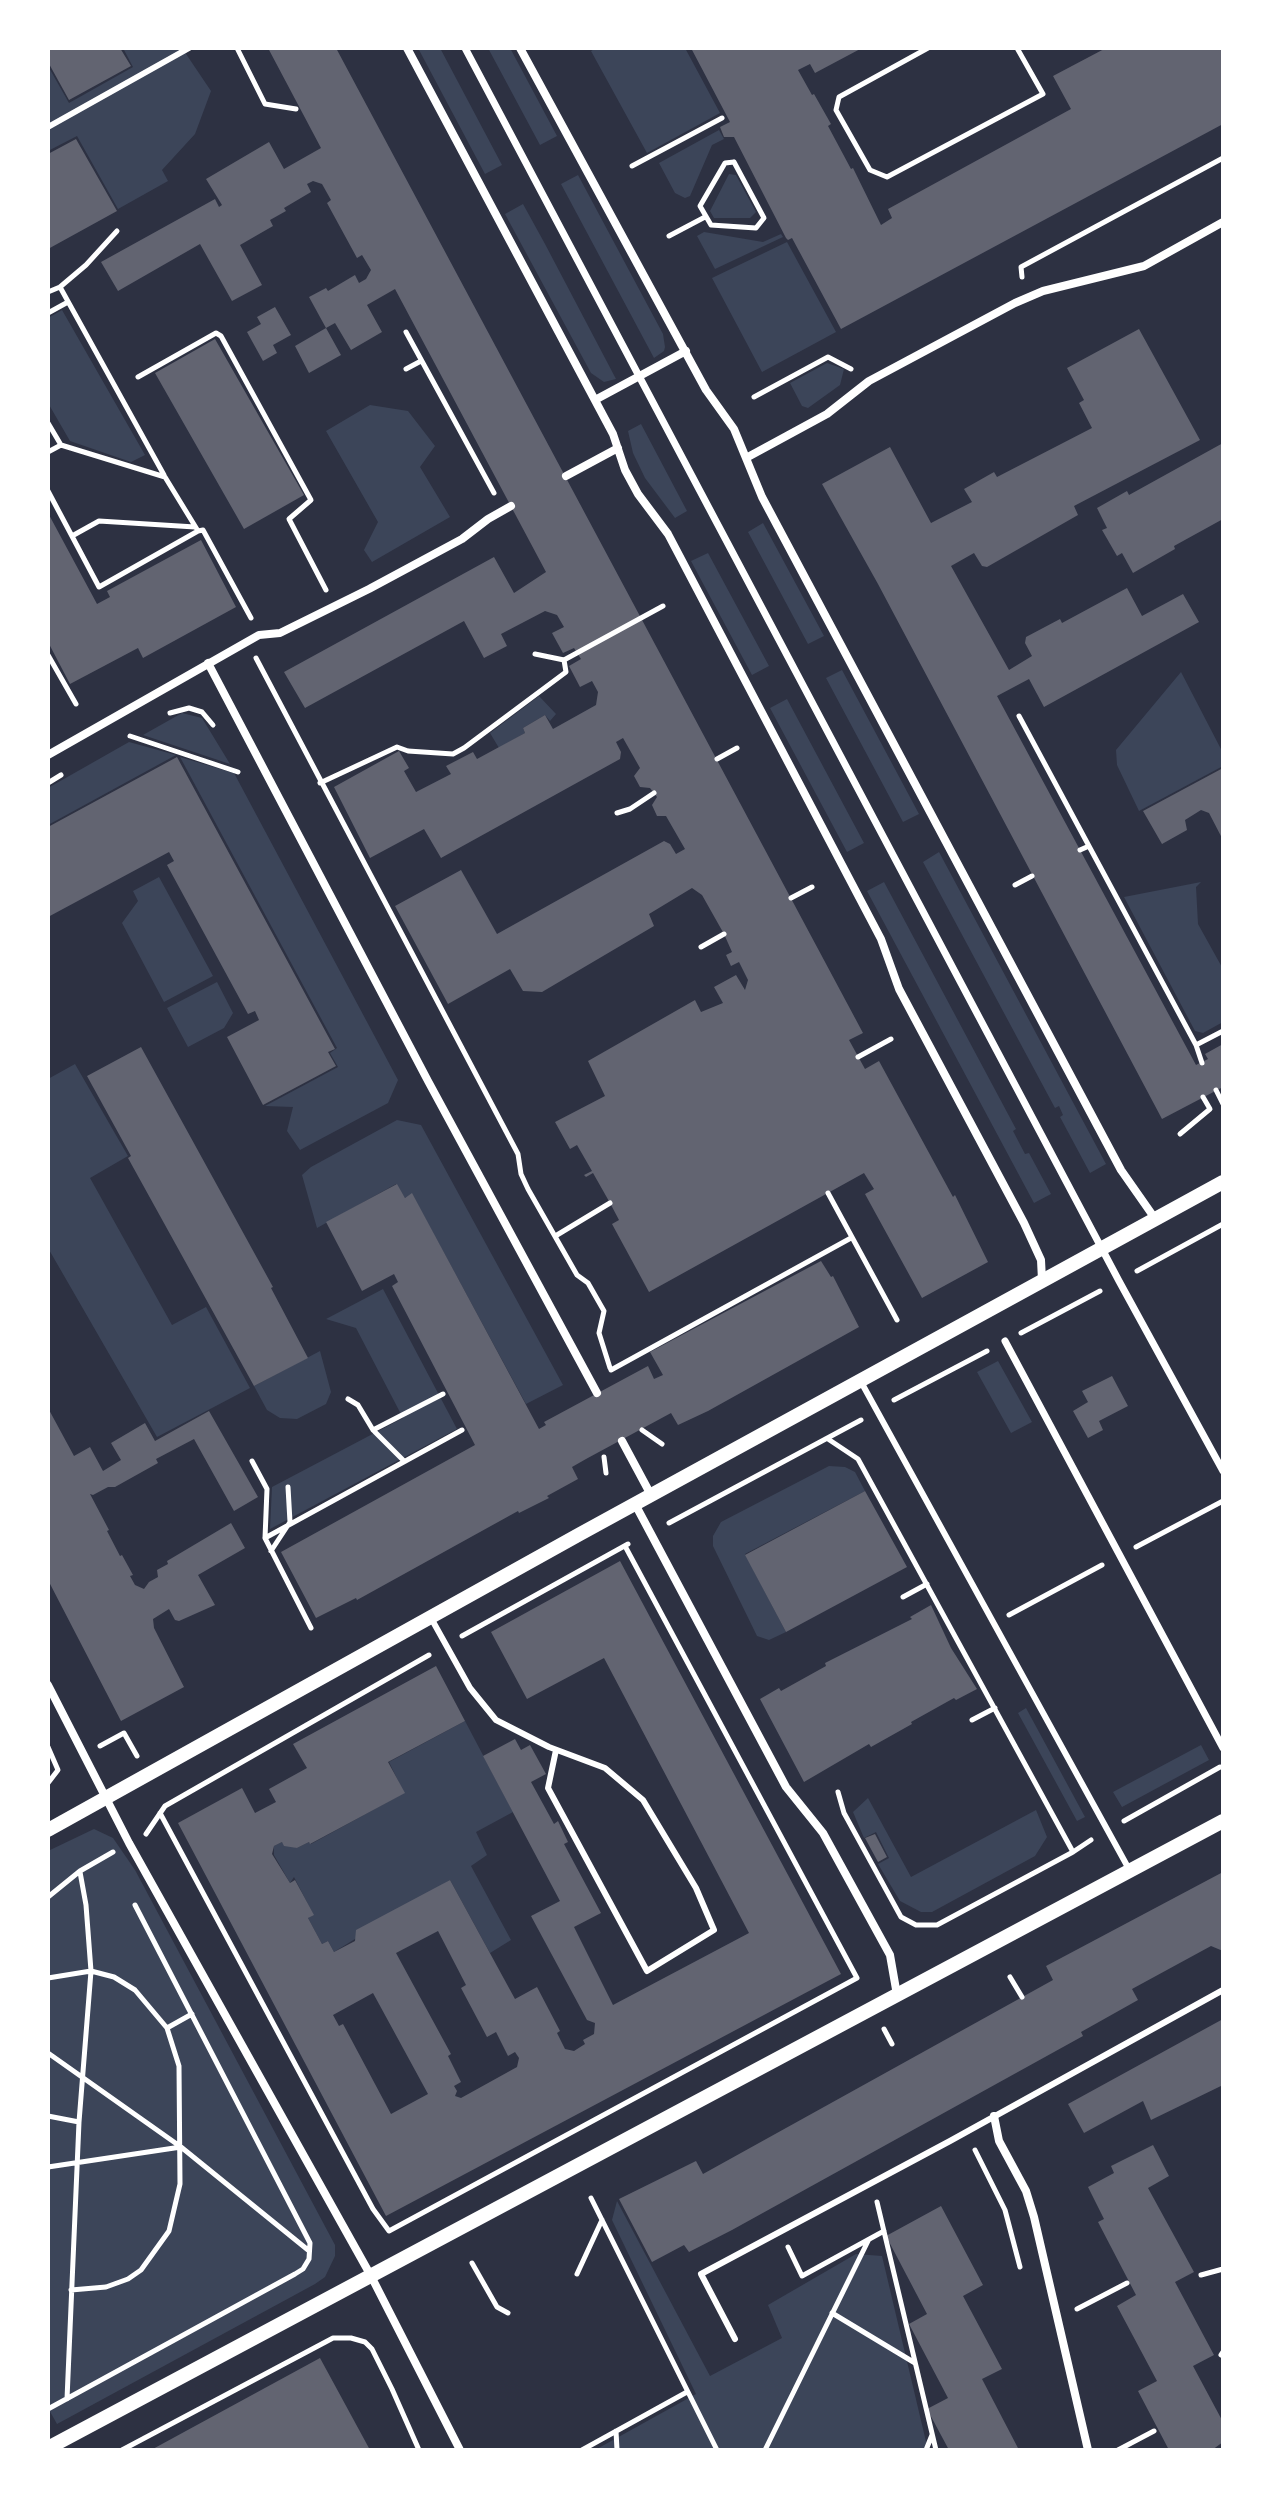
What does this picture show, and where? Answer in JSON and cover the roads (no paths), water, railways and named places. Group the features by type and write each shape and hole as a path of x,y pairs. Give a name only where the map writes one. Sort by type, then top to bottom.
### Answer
{"street":[{"path":"407,48 595,400 625,470 638,494 668,534 881,939 899,989 1024,1223 1041,1260 1042,1280"},
{"path":"465,48 1119,1281 1223,1471"},
{"path":"520,48 706,390 734,429 762,497 1114,1156 1156,1220"},
{"path":"746,458 827,414 869,381 1022,300 1043,291 1144,266 1223,222"},
{"path":"595,400 686,351"},
{"path":"566,476 618,448"},
{"path":"48,755 259,635 280,633 462,539 511,506"},
{"path":"208,663 428,1081 597,1393"},
{"path":"48,1830 1223,1182"},
{"path":"1005,1341 1223,1748"},
{"path":"622,1441 651,1495"},
{"path":"635,1504 786,1787 823,1833 890,1955 897,1995"},
{"path":"48,1685 129,1843 371,2276 460,2450"},
{"path":"48,2448 1223,1821"},
{"path":"994,2116 999,2141 1026,2191 1034,2217 1088,2450"}],"lane":[{"path":"48,127 189,48"},
{"path":"860,1380 1130,1871"},
{"path":"431,1618 470,1688 496,1720 556,1750 605,1768 643,1800 696,1888 714,1930 647,1971 548,1788 556,1750"},
{"path":"735,2339 701,2274 1223,1990"}]}
